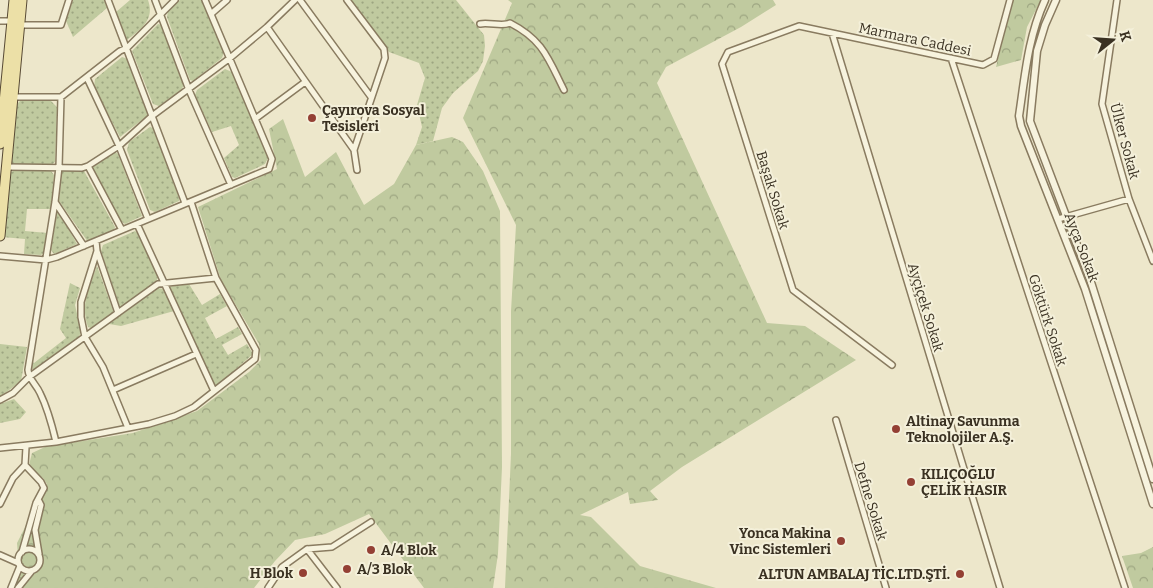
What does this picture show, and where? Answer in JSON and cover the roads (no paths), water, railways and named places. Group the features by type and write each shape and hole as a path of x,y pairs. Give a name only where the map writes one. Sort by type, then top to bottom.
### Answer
{"main road":[{"path":"0,236 14,97 17,23 14,0"},
{"path":"0,144 1,127 22,0"}],"street":[{"path":"0,21 61,25 69,0"},
{"path":"0,448 26,447 149,424 194,407 255,359 256,350 216,278 108,0"},
{"path":"156,0 189,90 231,185"},
{"path":"14,97 61,97 120,51 127,48 175,0"},
{"path":"0,256 46,260 270,169 272,159 205,0"},
{"path":"211,14 228,0"},
{"path":"7,167 82,168 88,166 119,146 152,116 230,58 267,27 295,0"},
{"path":"300,0 371,97"},
{"path":"347,0 384,49 384,58 354,150 357,170"},
{"name":"Marmara Caddesi","path":"800,26 983,65 994,59 1010,0"},
{"name":"Ayça Sokak","path":"1045,0 1034,24 1020,116 1021,126 1062,218 1153,504"},
{"path":"1056,0 1045,25 1037,51 1030,121 1062,218 1090,279 1153,479"},
{"name":"Ülker Sokak","path":"1117,0 1102,104 1130,198 1153,261"},
{"path":"480,24 486,22 506,26 510,23 527,34 543,47 564,90"},
{"name":"Başak Sokak","path":"800,26 728,52 722,64 793,290 892,365"},
{"path":"267,27 354,150"},
{"name":"Ayçiçek Sokak","path":"832,33 1000,588"},
{"name":"Göktürk Sokak","path":"951,58 1125,588"},
{"path":"87,78 119,146 148,219"},
{"path":"255,119 305,82"},
{"path":"56,442 50,415 40,391 29,377 28,370 55,202 59,167 61,97"},
{"path":"88,166 122,230"},
{"path":"1062,218 1130,198"},
{"path":"55,202 84,246"},
{"path":"137,224 214,391"},
{"path":"96,241 97,251 118,313"},
{"path":"97,251 81,302 85,337 113,390 128,428"},
{"path":"0,400 13,393 29,377 158,284 165,285 216,278"},
{"path":"113,390 196,354"},
{"name":"Defne Sokak","path":"836,420 886,588"},
{"path":"0,504 13,478 25,465 26,447"},
{"path":"10,588 19,565 36,503 39,501 43,485 25,465"},
{"path":"7,556 24,571 36,570 40,564 35,530 41,505 39,501"},
{"path":"268,588 282,567 306,549 332,547 371,522"},
{"path":"0,555 7,556 32,549 39,555"},
{"path":"306,549 337,588"},
{"path":"18,588 30,572"}],"place":[{"name":"Çayırova Sosyal Tesisleri","path":"312,118"},
{"name":"Altinay Savunma Teknolojiler A.Ş.","path":"896,429"},
{"name":"KILIÇOĞLU ÇELİK HASIR","path":"911,482"},
{"name":"Yonca Makina Vinc Sistemleri","path":"841,541"},
{"name":"A/4 Blok","path":"371,550"},
{"name":"A/3 Blok","path":"347,569"},
{"name":"H Blok","path":"303,573"},
{"name":"ALTUN AMBALAJ TİC.LTD.ŞTİ.","path":"960,574"}]}
